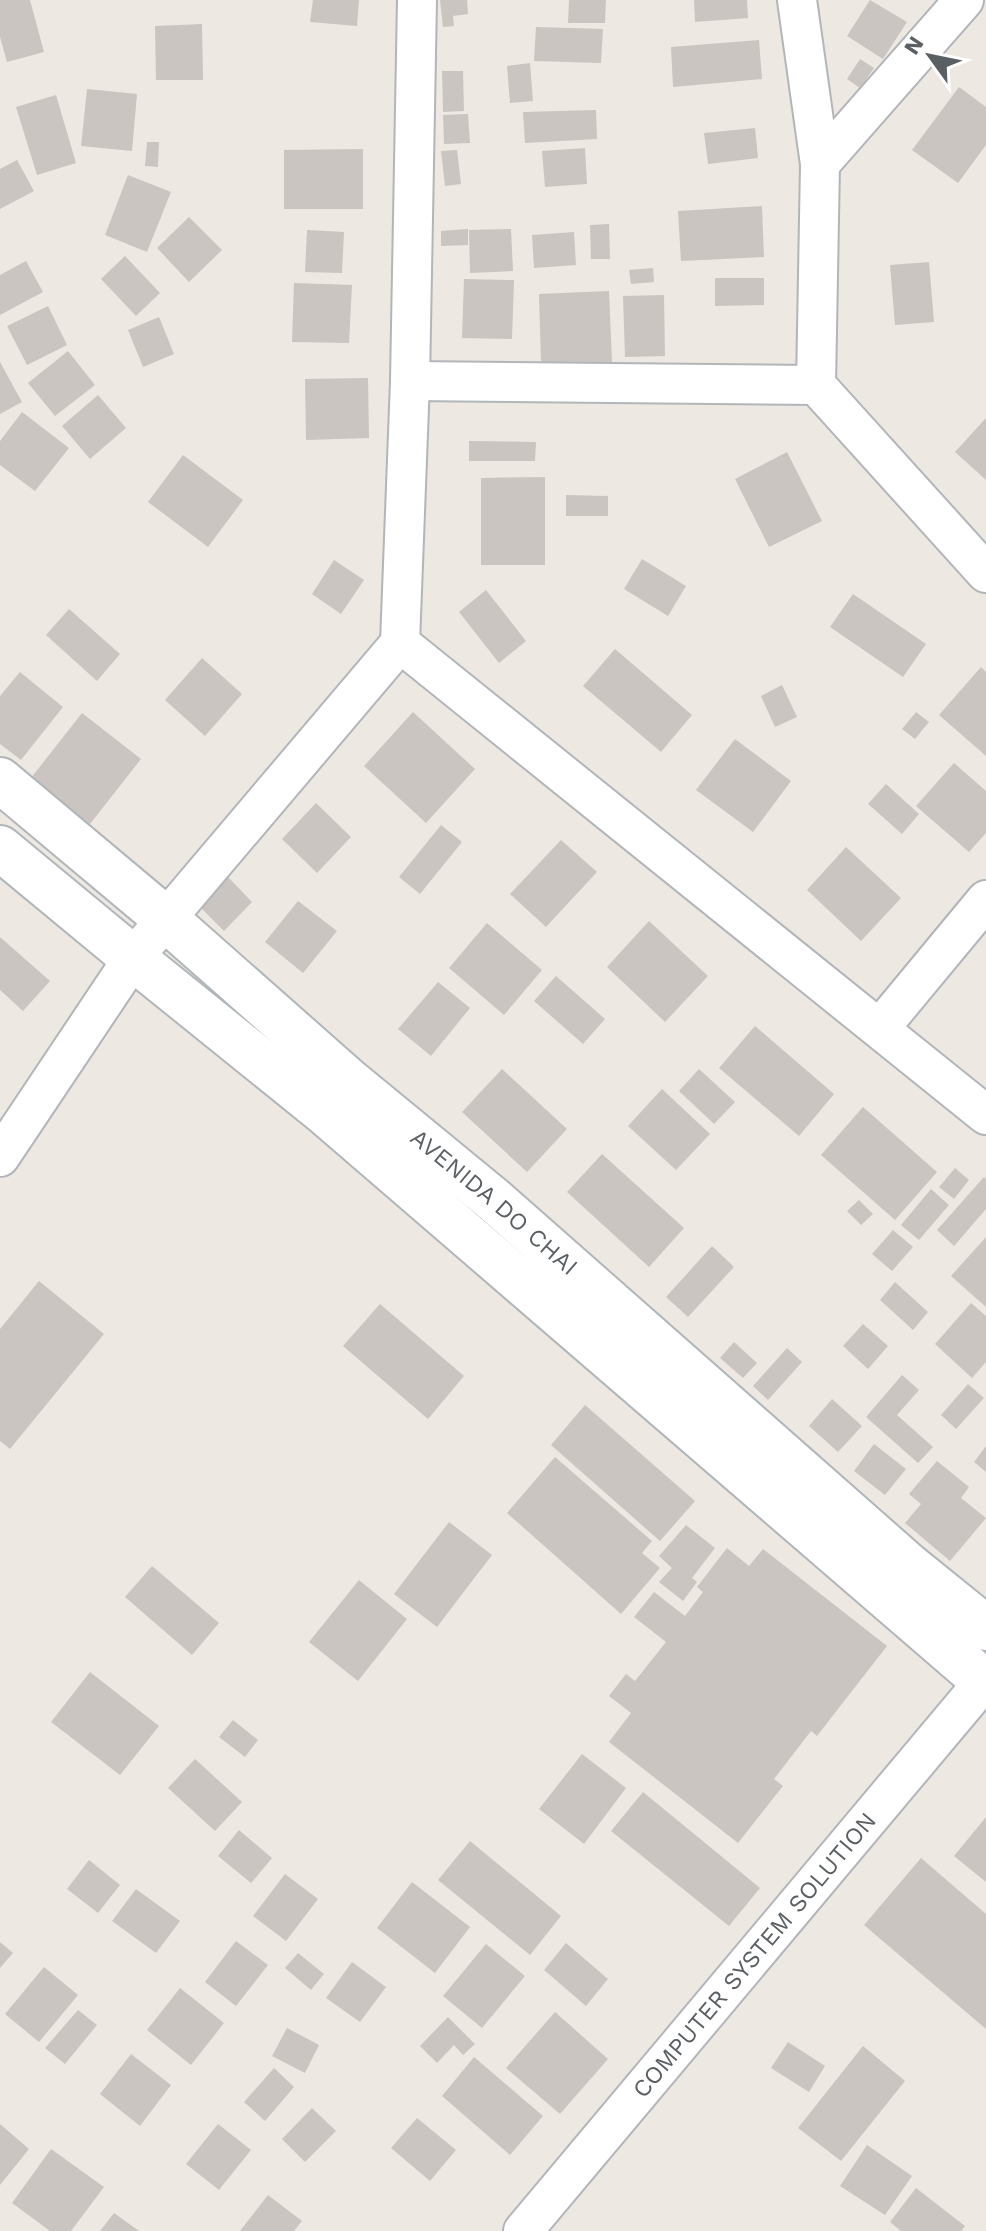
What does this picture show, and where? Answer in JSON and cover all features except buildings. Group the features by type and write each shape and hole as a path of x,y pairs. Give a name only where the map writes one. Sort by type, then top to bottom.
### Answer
{"main road":[{"name":"AVENIDA DO CHAI","path":"0,780 167,920 348,1080 494,1200 908,1565 986,1628"},
{"name":"AVENIDA DO CHAI","path":"0,848 324,1112 985,1681"}],"street":[{"path":"0,1157 133,958 400,643 410,381 417,0"},
{"path":"797,0 820,164 816,385 985,571"},
{"path":"820,164 964,0"},
{"path":"410,381 816,385"},
{"path":"400,643 986,1115"},
{"path":"880,1028 986,900"},
{"name":"COMPUTER SYSTEM SOLUTION","path":"523,2231 985,1681"}]}
